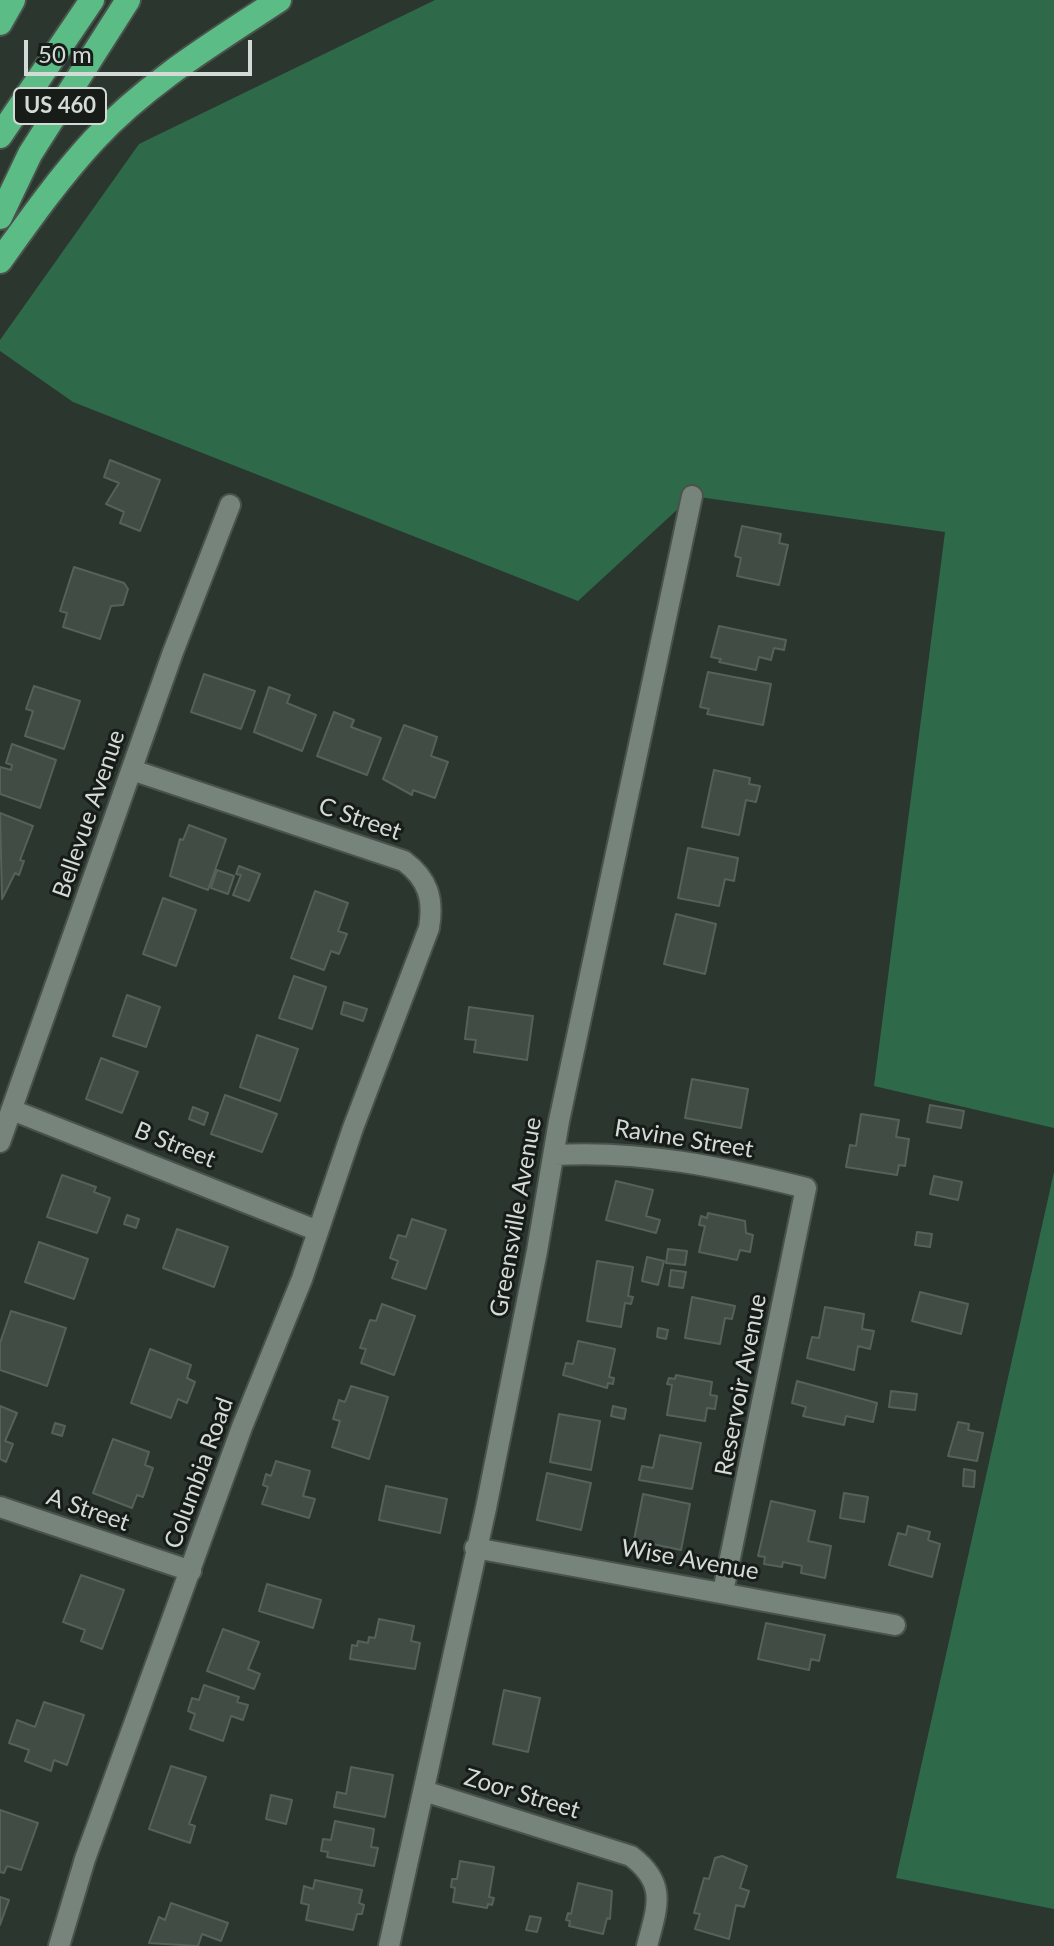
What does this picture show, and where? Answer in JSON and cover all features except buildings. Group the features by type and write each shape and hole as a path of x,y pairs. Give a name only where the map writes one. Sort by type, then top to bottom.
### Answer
{"highway":[{"path":"0,23 13,0"},
{"path":"0,136 92,0"},
{"name":"US 460","path":"0,217 30,154 128,0"},
{"path":"0,261 58,180 96,138 148,90 279,0"}],"street":[{"name":"Greensville Avenue","path":"389,1946 475,1548 692,496"},
{"name":"Bellevue Avenue","path":"0,1142 230,505"},
{"name":"C Street","path":"132,770 404,861 417,871 428,888 432,908 429,928 394,1020"},
{"name":"Columbia Road","path":"59,1946 85,1859 394,1020"},
{"name":"B Street","path":"12,1110 318,1231"},
{"name":"Ravine Street","path":"554,1155 605,1152 671,1158 806,1188"},
{"name":"Reservoir Avenue","path":"723,1592 760,1428 806,1188"},
{"name":"A Street","path":"7,1510 191,1571"},
{"name":"Wise Avenue","path":"475,1548 895,1625"},
{"name":"Zoor Street","path":"424,1791 631,1856 646,1867 655,1883 656,1908 647,1946"}],"green space":[{"path":"435,0 1054,0 1054,1128 874,1086 945,532 692,496 578,601 73,402 0,351 0,340 139,144"},
{"path":"1054,1172 1054,1909 896,1878"}]}
